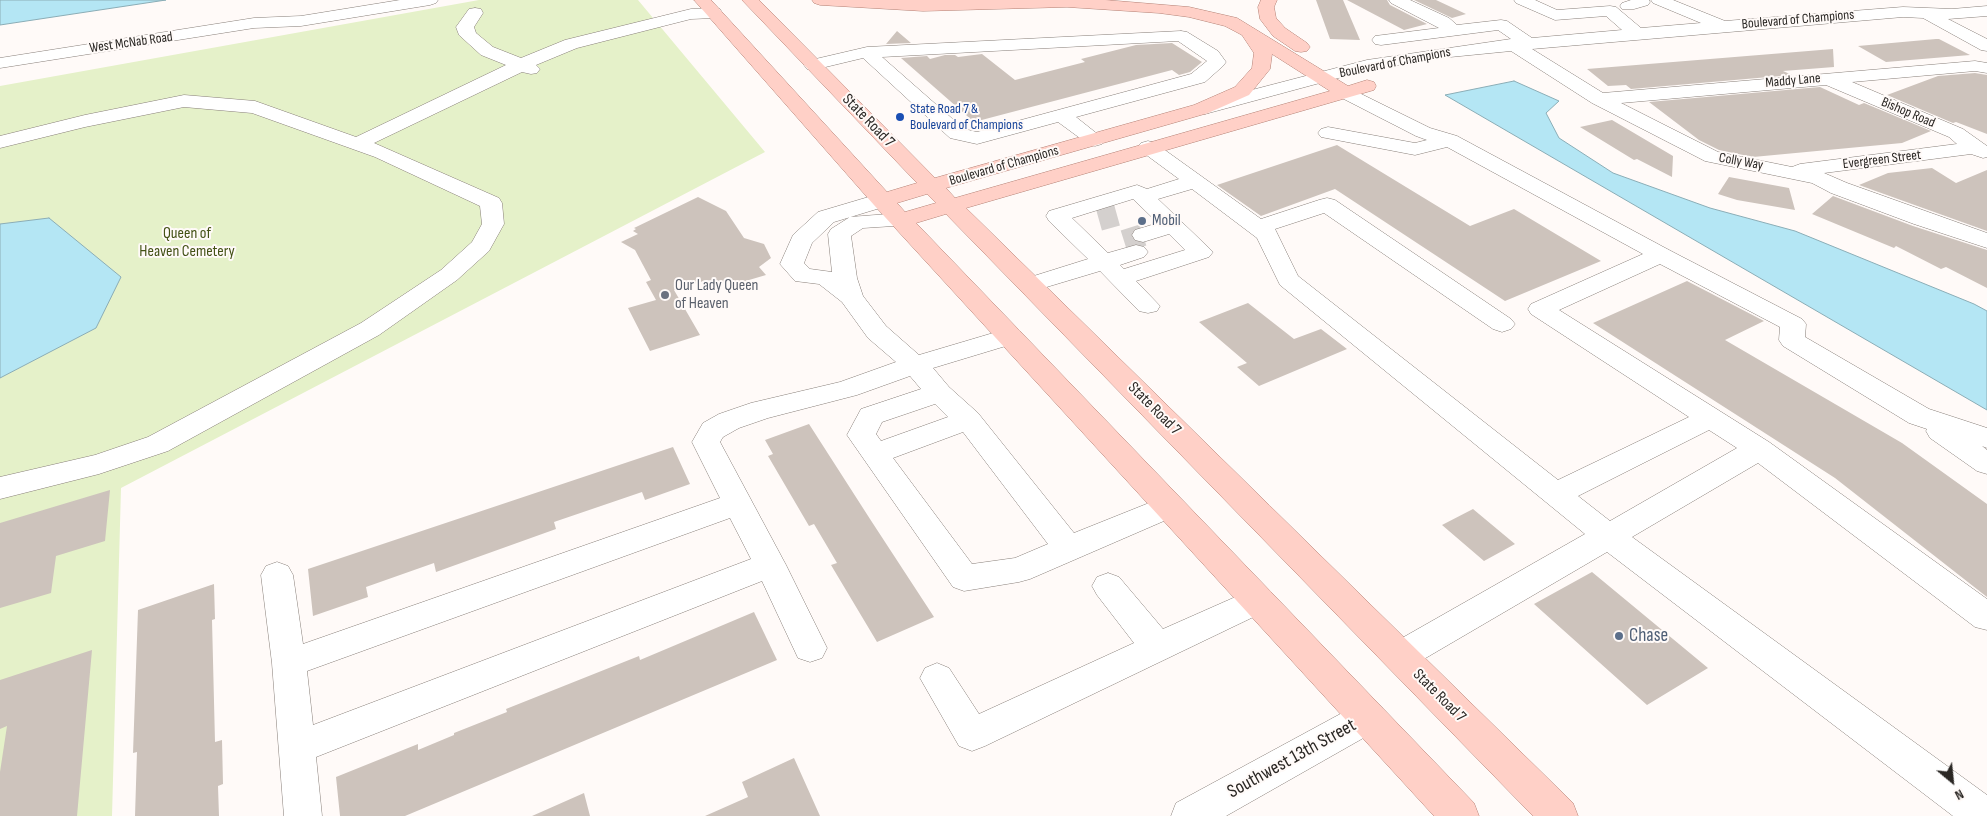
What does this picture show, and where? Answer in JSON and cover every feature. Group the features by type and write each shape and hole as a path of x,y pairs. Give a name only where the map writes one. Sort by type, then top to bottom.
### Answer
{"main road":[{"name":"State Road 7","path":"750,0 941,196 1559,816"},
{"path":"820,0 923,6 1071,3 1142,6 1189,12 1230,22 1248,31 1345,92"},
{"path":"1071,3 1100,0"},
{"path":"1269,0 1266,7 1268,19 1279,32 1343,72 1374,84"},
{"path":"708,6 746,22 813,64"},
{"path":"708,6 891,210 1460,816"},
{"path":"1201,109 1242,91 1261,69 1263,53 1248,31"},
{"name":"Boulevard of Champions","path":"891,210 941,196 1148,147 1374,84"},
{"name":"Boulevard of Champions","path":"941,196 1095,140 1201,109"}],"street":[{"name":"West McNab Road","path":"0,63 262,23 301,21 430,0"},
{"path":"1397,0 1443,22 1453,31"},
{"path":"1522,0 1555,15 1623,5 1636,33"},
{"path":"1659,0 1724,26"},
{"name":"Boulevard of Champions","path":"1900,0 1987,32"},
{"path":"262,23 276,13 275,6"},
{"path":"358,144 520,65 570,44 684,16 708,6"},
{"path":"378,151 540,71 595,48 699,24 708,6"},
{"path":"1934,12 1987,11"},
{"path":"475,12 465,27 468,35 487,51 540,71"},
{"name":"Boulevard of Champions","path":"1417,75 1524,48 1636,33 1904,12 1934,12 1987,46"},
{"name":"Boulevard of Champions","path":"1201,109 1367,65 1440,53 1924,23 1934,12"},
{"name":"Colly Way","path":"1381,40 1501,25 1524,48 1599,98 1712,157 1818,178 1922,220 1987,241"},
{"path":"813,64 867,52 1181,36 1212,55 1217,62 1198,78 977,138 957,134 867,52"},
{"name":"Maddy Lane","path":"1599,98 1975,66 1987,68"},
{"name":"Bishop Road","path":"1826,78 1956,133 1981,151"},
{"path":"1374,84 1438,128 1450,140"},
{"path":"1345,92 1424,132 1450,140 1661,255 1793,324 1792,340 1919,416 1987,464"},
{"path":"0,142 85,121 184,101 255,108 378,151 491,203 493,224 481,246 449,275 370,329 158,444 99,464 0,488"},
{"path":"1061,115 1095,140"},
{"path":"1328,133 1447,155 1494,177 1618,247"},
{"path":"1415,150 1450,140"},
{"path":"1148,147 1267,234 1288,280 1555,494 1608,536 1984,816"},
{"name":"Evergreen Street","path":"1789,171 1981,151"},
{"path":"1071,229 1108,217 1195,181"},
{"path":"1030,285 1105,263 1201,252 1137,191 1057,216 1071,229 1105,263 1148,306"},
{"path":"1258,227 1327,205 1502,324"},
{"path":"891,210 826,217 801,240 792,264 803,276 824,277 851,297 881,336 915,365 939,393 968,420 1069,549"},
{"path":"851,297 839,234 858,222 891,210"},
{"path":"1105,263 1139,243 1180,231"},
{"path":"1661,255 1540,308 1759,448 1987,617"},
{"path":"810,648 721,469 729,443 748,433 802,414 839,397 847,389 915,365 1010,336"},
{"path":"939,393 870,416 868,444 964,578 1019,570 1169,506"},
{"path":"1919,416 1987,438"},
{"path":"1555,494 1710,418"},
{"path":"868,444 968,420"},
{"path":"1400,656 1759,448"},
{"path":"289,663 737,504"},
{"path":"297,748 770,565"},
{"path":"278,575 289,663 302,816"},
{"path":"1108,586 1157,648"},
{"path":"936,678 972,734 1258,600"},
{"name":"Southwest 13th Street","path":"1190,816 1368,718"}],"green space":[{"name":"Queen of Heaven Cemetery","path":"479,0 638,0 765,152 121,488 112,816 0,816 0,86"}],"water":[{"path":"0,0 166,0 0,25"},
{"path":"1514,81 1559,101 1546,113 1559,138 1613,173 1710,208 1795,231 1987,311 1987,410 1445,95"},
{"path":"49,218 121,277 96,328 0,378 0,224"}],"building":[{"path":"1316,0 1343,0 1360,40 1330,39"},
{"path":"1347,0 1387,0 1390,5 1427,24 1404,30"},
{"path":"1414,0 1436,0 1466,14 1452,18"},
{"path":"897,31 911,43 886,44"},
{"path":"1939,39 1970,55 1886,62 1858,46"},
{"path":"1172,43 1202,62 1190,72 1179,75 1172,70 974,122 901,58 927,56 930,59 945,55 955,55 958,57 982,54 1015,80 1085,62 1081,59 1136,45"},
{"path":"1833,49 1834,67 1783,71 1792,75 1631,89 1626,85 1608,86 1587,69"},
{"path":"1975,73 1987,75 1987,134 1956,122 1953,123 1887,95 1938,76"},
{"path":"1820,87 1859,105 1864,103 1931,131 1902,143 1753,157 1719,150 1699,140 1649,102"},
{"path":"1612,120 1673,156 1672,177 1637,159 1634,160 1580,127"},
{"path":"1337,145 1470,226 1514,209 1601,261 1505,301 1335,189 1261,216 1217,185"},
{"path":"1932,168 1956,183 1987,170 1987,231 1859,185 1888,173"},
{"path":"1729,177 1789,188 1795,210 1737,200 1718,194"},
{"path":"1833,196 1913,226 1987,250 1987,288 1946,267 1941,269 1896,246 1894,248 1812,214"},
{"name":"Our Lady Queen of Heaven","path":"698,197 726,211 744,238 764,244 771,258 759,267 766,275 732,285 707,280 674,290 700,335 650,351 628,308 656,300 646,282 651,280 635,250 621,242 638,234 633,231 636,229 634,228"},
{"path":"1687,281 1764,321 1725,340 1902,443 1987,504 1987,597 1835,478 1593,323"},
{"path":"1248,303 1294,339 1321,329 1347,349 1259,386 1237,367 1247,363 1199,322"},
{"path":"809,424 934,617 877,642 831,565 837,563 814,524 809,526 768,456 773,454 765,440"},
{"path":"673,447 690,484 645,500 642,492 554,522 556,529 436,572 434,563 366,587 368,597 313,616 308,569"},
{"path":"110,490 105,541 56,556 51,593 0,608 0,523"},
{"path":"1473,509 1515,544 1484,561 1442,525"},
{"name":"Chase","path":"1592,572 1708,668 1647,705 1534,604"},
{"path":"214,584 215,619 212,620 215,742 222,740 223,784 218,786 219,816 135,816 137,752 133,753 138,610"},
{"path":"754,612 777,660 405,816 340,816 336,777 418,744 418,750 507,712 506,709 639,656 640,660"},
{"path":"92,650 77,816 0,816 0,772 7,726 0,729 0,680"},
{"path":"794,758 820,816 705,816 748,797 742,782"},
{"path":"584,793 590,816 532,816"}],"tunnel":[{"path":"1099,220 1117,215"},
{"path":"1124,241 1143,235"}],"place":[{"name":"State Road 7 & Boulevard of Champions","path":"900,117"},
{"name":"Mobil","path":"1142,221"},
{"name":"Our Lady Queen of Heaven","path":"665,295"},
{"name":"Chase","path":"1619,636"}]}
